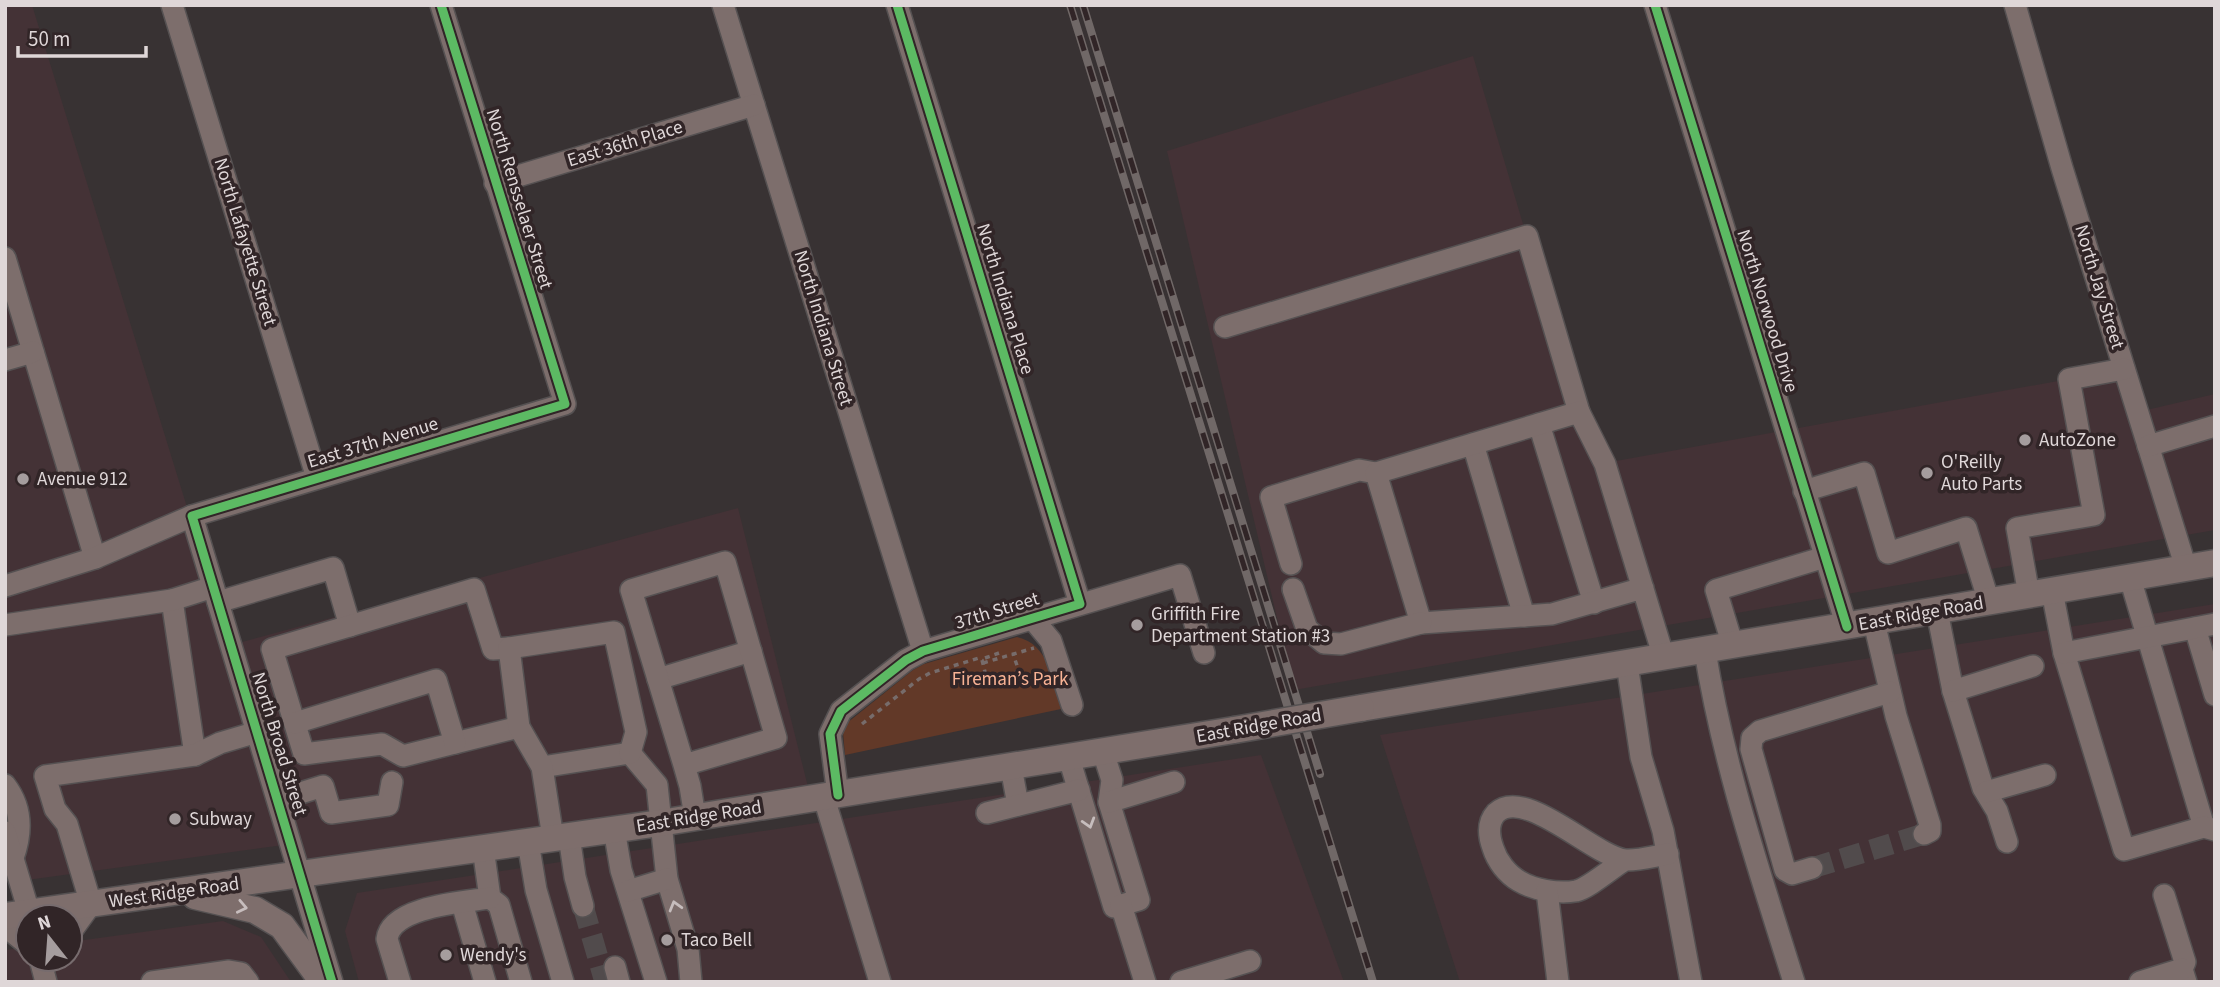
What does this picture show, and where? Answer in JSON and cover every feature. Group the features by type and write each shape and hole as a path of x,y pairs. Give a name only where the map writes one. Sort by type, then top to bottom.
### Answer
{"main road":[{"name":"East Ridge Road","path":"301,875 831,797 2215,563"},
{"name":"West Ridge Road","path":"84,905 301,875"},
{"path":"176,892 255,910 282,926 323,982"}],"street":[{"name":"North Lafayette Street","path":"172,5 317,478"},
{"name":"North Rensselaer Street","path":"441,5 565,404"},
{"name":"North Indiana Street","path":"723,5 923,651"},
{"name":"North Indiana Place","path":"897,5 1080,604"},
{"name":"North Norwood Drive","path":"1655,5 1847,627"},
{"name":"North Jay Street","path":"2014,5 2186,568"},
{"name":"East 36th Place","path":"495,183 754,105"},
{"path":"1226,327 1527,236 1579,412 1605,464 1664,658"},
{"path":"5,258 94,558"},
{"path":"5,360 33,352"},
{"path":"2124,369 2069,379 2094,515 2017,528 2064,653 2123,850 2210,828 2130,578"},
{"name":"East 37th Avenue","path":"5,586 94,558 192,516 565,404"},
{"path":"1291,564 1271,497 1359,470 1376,472 1579,412"},
{"path":"1539,424 1594,603"},
{"path":"2148,446 2215,426"},
{"path":"1473,444 1524,616"},
{"path":"1376,472 1421,623"},
{"path":"1804,491 1864,473 1888,553 1966,528 1989,602"},
{"name":"North Broad Street","path":"192,516 332,982"},
{"path":"1733,646 1716,590 1825,557"},
{"path":"684,765 776,738 725,562 631,590 690,786 695,817"},
{"path":"5,625 216,595 333,568 350,626"},
{"name":"37th Street","path":"831,797 830,744 833,724 841,711 906,660 923,651 1180,575 1204,653"},
{"path":"1293,589 1307,629 1324,643 1341,644 1421,623 1564,612 1643,588"},
{"path":"519,727 403,756 382,744 304,754 272,649 474,589 493,649 614,632 636,732 630,753"},
{"path":"172,600 195,755"},
{"path":"1937,611 1953,691 1986,792 1997,811 2007,842"},
{"path":"1032,618 1052,643 1072,705"},
{"path":"1874,622 1890,692 1930,825 1930,831 1924,834"},
{"path":"2064,653 2205,626 2215,695"},
{"path":"509,648 519,727 542,766 550,838 536,890 563,982"},
{"path":"658,680 751,651"},
{"path":"1705,651 1711,690 1733,783 1794,982"},
{"path":"1627,664 1641,757 1663,831 1691,982"},
{"path":"1953,691 2033,666"},
{"path":"84,914 91,904 67,824 55,809 45,776 195,755 255,727 436,680 456,743"},
{"path":"1812,868 1792,874 1788,873 1783,865 1751,748 1752,738 1760,731 1890,692"},
{"path":"1069,758 1114,907 1139,900 1109,803 1112,780 1103,752"},
{"path":"542,766 630,753"},
{"path":"630,753 657,785 667,879 688,949 691,982"},
{"path":"1011,767 1018,805"},
{"path":"1986,792 2045,775"},
{"path":"278,800 323,786 331,813 388,805 392,782"},
{"path":"1109,803 1174,782"},
{"path":"5,785 10,792 21,831 8,842 16,903"},
{"path":"987,813 1079,790"},
{"path":"831,797 880,982"},
{"path":"1625,860 1594,847 1525,808 1512,806 1501,810 1493,817 1489,827 1494,852 1506,871 1517,880 1547,891 1577,890 1625,860 1668,854"},
{"path":"614,829 621,870 656,982"},
{"path":"550,838 586,899"},
{"path":"483,848 490,898 499,905 521,982"},
{"path":"628,891 667,879"},
{"path":"1547,891 1558,982"},
{"path":"2140,982 2184,975 2185,962 2164,895"},
{"path":"400,982 387,939 392,928 407,916 420,911 490,898"},
{"path":"462,903 485,982"},
{"path":"1121,905 1144,982"},
{"path":"1181,982 1250,961"},
{"path":"152,982 229,971 241,973 248,982"}],"path":[{"path":"985,658 1013,654 1052,643"},
{"path":"983,663 999,653"},
{"path":"862,724 930,673 979,658 987,680 1019,671 1013,654"}],"shaded area":[{"path":"5,5 32,5 291,844 5,883"},
{"path":"1473,56 1579,412 1605,463 2124,369 2138,412 2215,394 2215,530 1294,690 1167,151"},
{"path":"738,508 810,795 303,870 235,644"},
{"path":"2215,604 2215,982 1460,982 1380,735"},
{"path":"1261,755 1344,982 359,982 345,931 357,893"},
{"path":"223,921 261,937 291,982 5,982 5,950 14,949 14,973 84,973 84,940"}],"green space":[{"name":"Fireman’s Park","path":"1017,637 1028,641 1043,655 1061,709 845,755 843,732 847,723 913,670 924,664"}],"tunnel":[{"path":"1812,868 1924,834"},
{"path":"583,906 605,982"}],"railway":[{"path":"1070,5 1373,982"},
{"path":"1083,5 1320,774"}],"cycle path":[{"path":"332,982 192,516 565,404 441,5"},
{"path":"838,795 830,734 841,711 906,660 923,651 1080,604 897,5"},
{"path":"1655,5 1847,627"}],"place":[{"name":"AutoZone","path":"2025,440"},
{"name":"O'Reilly Auto Parts","path":"1927,473"},
{"name":"Avenue 912","path":"23,479"},
{"name":"Griffith Fire Department Station #3","path":"1137,625"},
{"name":"Subway","path":"175,819"},
{"name":"Taco Bell","path":"667,940"},
{"name":"Wendy's","path":"446,955"}]}
